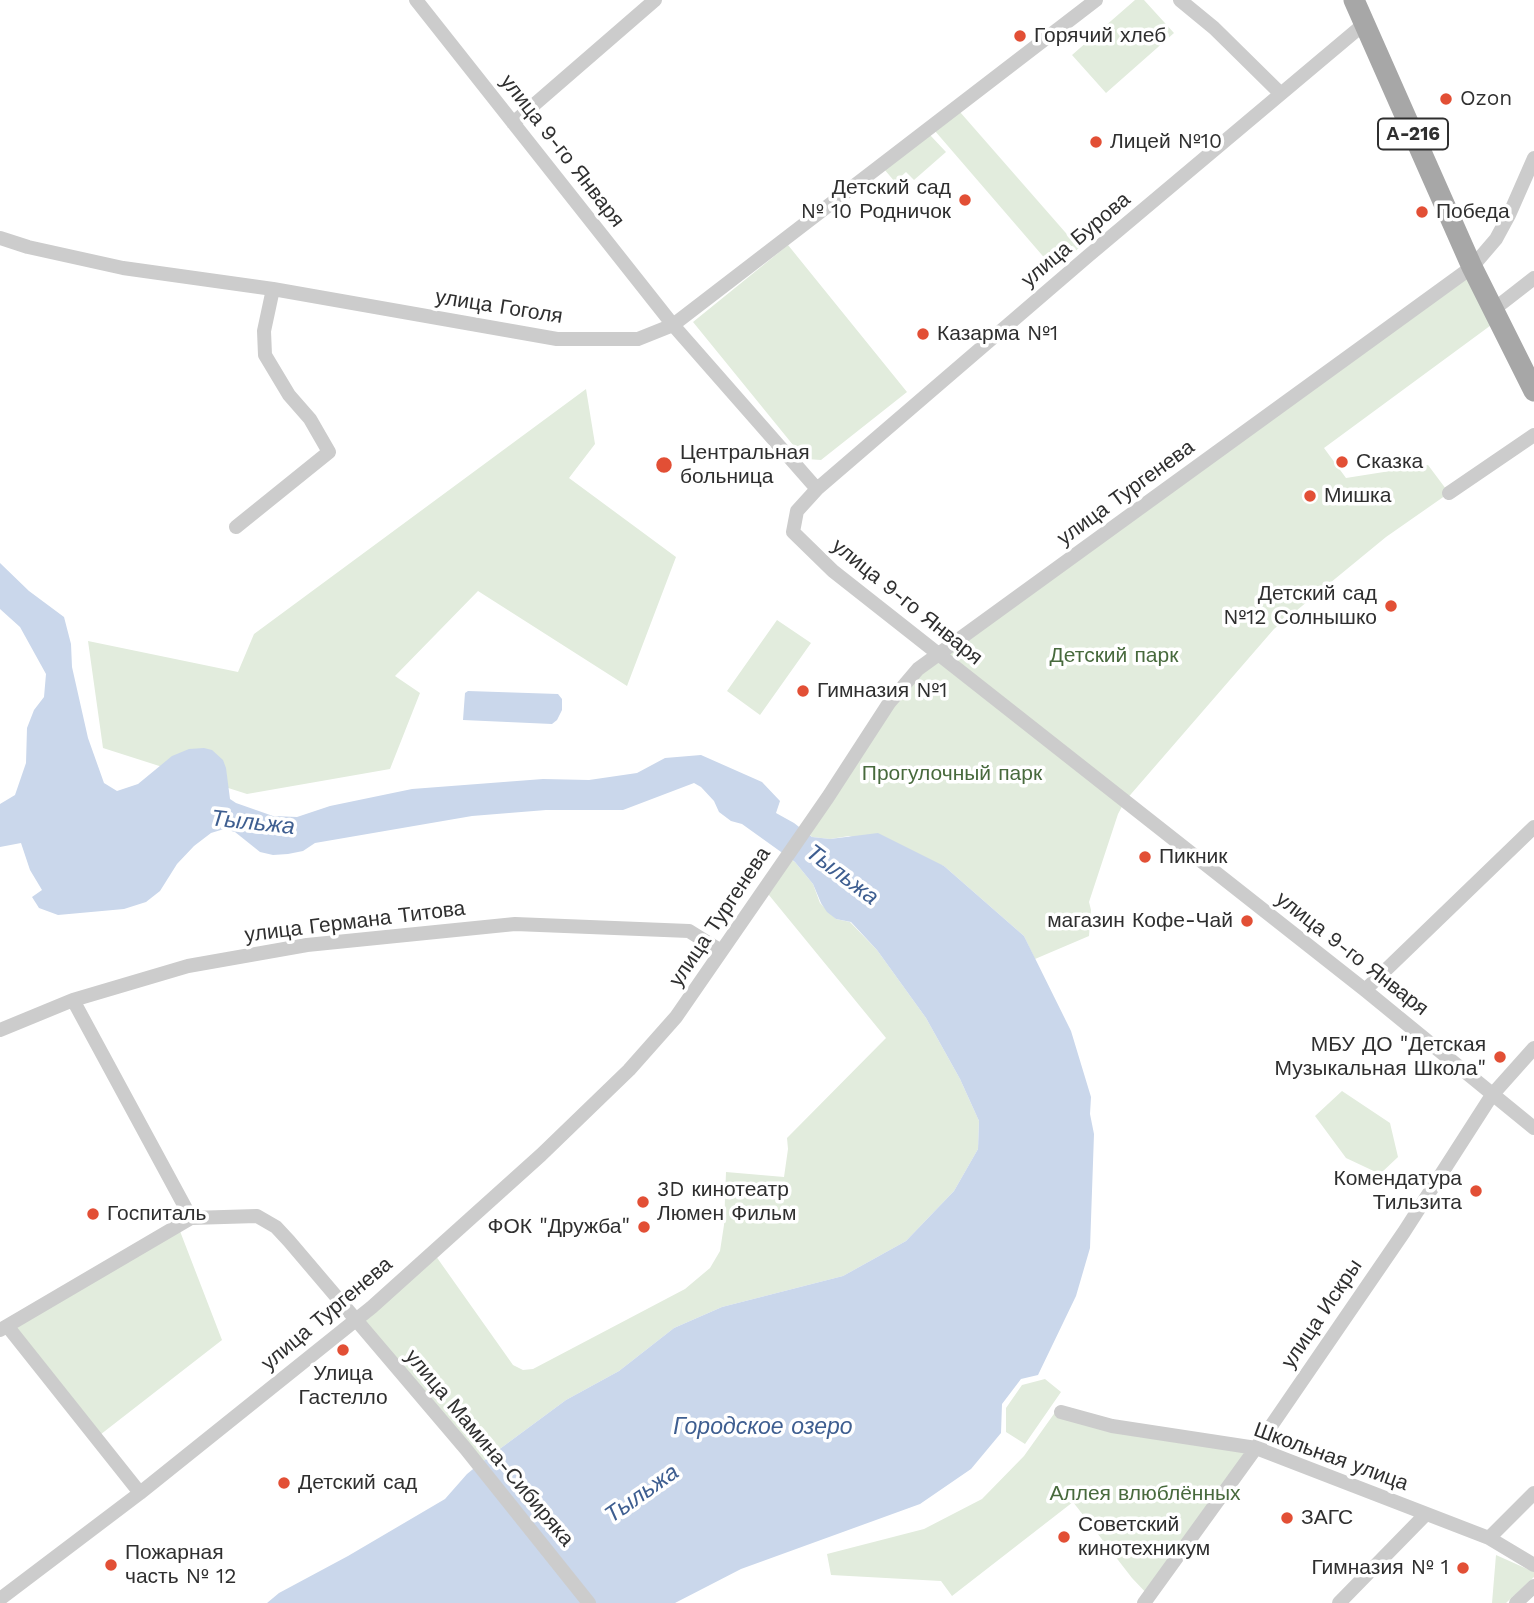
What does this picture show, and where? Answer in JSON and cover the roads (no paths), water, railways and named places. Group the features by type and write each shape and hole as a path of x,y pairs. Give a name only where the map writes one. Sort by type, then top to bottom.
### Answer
{"main road":[{"name":"А-216","path":"1354,0 1472,267 1534,391"}],"street":[{"name":"улица 9-го Января","path":"416,0 673,326 817,489 797,511 793,532 833,572 1365,990 1534,1128"},
{"path":"513,123 654,0"},
{"name":"улица Гоголя","path":"0,238 28,247 123,268 273,289 557,339 638,339 673,326 1096,0"},
{"path":"1180,0 1214,28 1280,93"},
{"name":"улица Бурова","path":"817,489 1364,24"},
{"name":"улица Тургенева","path":"0,1599 140,1493 355,1321 541,1155 629,1070 676,1017 888,704 918,669 1472,267 1496,239 1534,158"},
{"path":"1493,310 1534,278"},
{"path":"236,527 329,452 310,419 289,395 265,355 264,331 273,289"},
{"path":"1449,493 1534,435"},
{"path":"1365,990 1534,827"},
{"name":"улица Германа Титова","path":"0,1030 73,1000 188,966 307,945 515,924 689,931 721,951"},
{"path":"73,1000 191,1218 4,1328 140,1493"},
{"name":"улица Искры","path":"1149,1601 1404,1231 1492,1095 1534,1048"},
{"name":"улица Мамина-Сибиряка","path":"191,1218 257,1216 275,1227 465,1448 589,1603"},
{"name":"Школьная улица","path":"1061,1412 1112,1426 1256,1448 1489,1538 1534,1565"},
{"path":"1489,1538 1534,1493"},
{"path":"1339,1603 1425,1515"},
{"path":"1516,1603 1534,1586"}],"water":[{"name":"Городское озеро","path":"0,563 29,591 64,617 88,738 104,783 117,791 138,784 172,756 189,749 204,748 212,750 223,760 230,799 273,816 297,817 330,806 412,789 543,779 589,780 637,773 665,758 701,755 762,782 780,801 776,813 812,837 830,839 878,833 944,866 1024,936 1071,1031 1091,1097 1090,1114 1094,1134 1090,1248 1076,1296 1038,1375 1021,1379 1002,1404 1001,1433 971,1469 920,1504 741,1569 675,1603 267,1603 279,1593 445,1499 478,1465 566,1400 619,1371 674,1328 722,1307 843,1276 906,1241 954,1191 978,1149 979,1121 960,1079 926,1018 877,950 851,922 836,919 827,912 813,884 795,862 742,824 731,821 719,812 714,801 694,783 623,810 546,810 472,816 315,843 303,851 288,854 260,852 235,832 224,829 211,833 194,846 177,864 160,891 146,902 124,909 58,915 39,908 32,897 42,890 30,870 21,843 0,847 0,804 15,795 26,763 27,728 34,710 44,697 46,674 20,627 0,609"},
{"path":"465,693 558,694 562,699 562,710 552,724 463,720"}],"place":[{"name":"Горячий хлеб","path":"1020,36"},
{"name":"Ozon","path":"1446,99"},
{"name":"Лицей №10","path":"1096,142"},
{"name":"Детский сад № 10 Родничок","path":"965,200"},
{"name":"Победа","path":"1422,212"},
{"name":"Казарма №1","path":"923,334"},
{"name":"Сказка","path":"1342,462"},
{"name":"Центральная больница","path":"664,465"},
{"name":"Мишка","path":"1310,496"},
{"name":"Детский сад №12 Солнышко","path":"1391,606"},
{"name":"Гимназия №1","path":"803,691"},
{"name":"Пикник","path":"1145,857"},
{"name":"магазин Кофе-Чай","path":"1247,921"},
{"name":"МБУ ДО \"Детская Музыкальная Школа\"","path":"1500,1057"},
{"name":"Комендатура Тильзита","path":"1476,1191"},
{"name":"3D кинотеатр Люмен Фильм","path":"643,1202"},
{"name":"Госпиталь","path":"93,1214"},
{"name":"ФОК \"Дружба\"","path":"644,1227"},
{"name":"Улица Гастелло","path":"343,1350"},
{"name":"Детский сад","path":"284,1483"},
{"name":"ЗАГС","path":"1287,1518"},
{"name":"Советский кинотехникум","path":"1064,1537"},
{"name":"Пожарная часть № 12","path":"111,1565"},
{"name":"Гимназия № 1","path":"1463,1568"}],"park label":[{"name":"Детский парк","path":"1114,656"},
{"name":"Прогулочный парк","path":"952,774"},
{"name":"Аллея влюблённых","path":"1145,1494"}],"water label":[{"name":"Тыльжа","path":"253,823"},
{"name":"Тыльжа","path":"842,875"},
{"name":"Тыльжа","path":"642,1494"}]}
